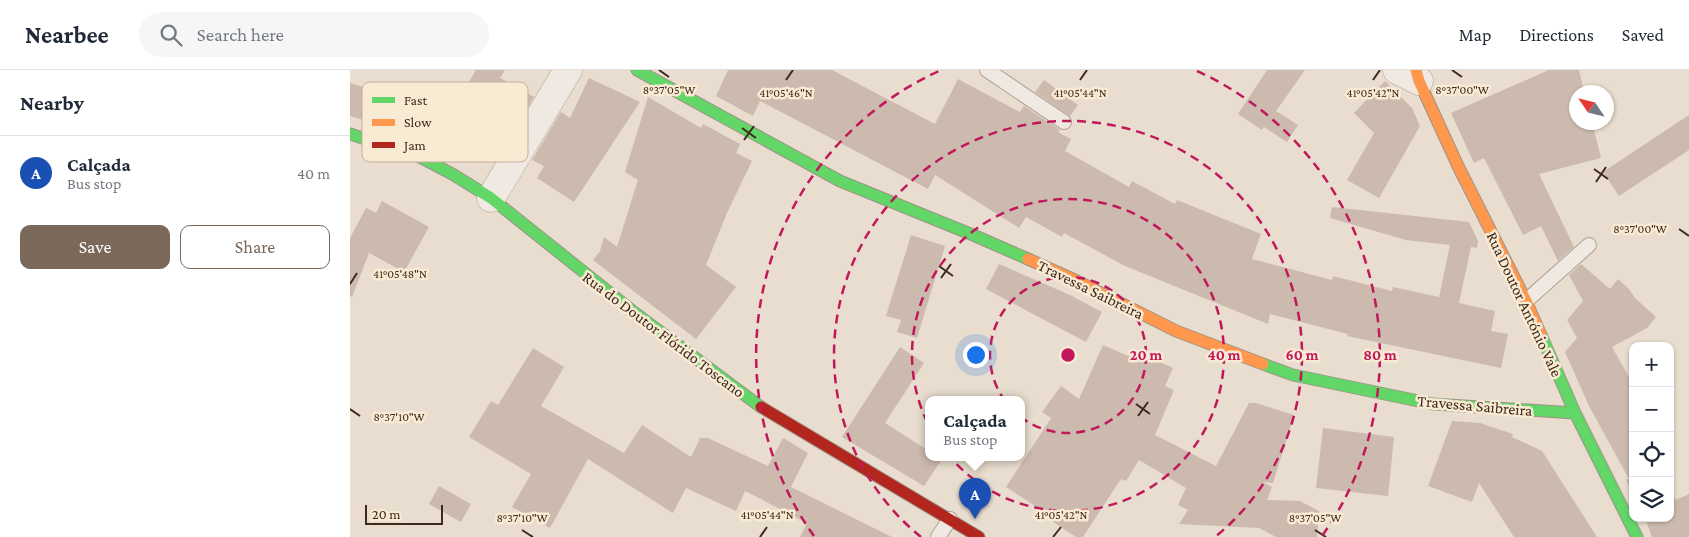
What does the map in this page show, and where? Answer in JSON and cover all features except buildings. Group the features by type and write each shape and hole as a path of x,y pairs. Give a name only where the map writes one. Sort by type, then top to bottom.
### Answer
{"street":[{"path":"528,136 568,70"},
{"name":"Travessa Saibreira","path":"637,70 840,181 1060,273 1176,331 1292,375 1433,404 1575,413"},
{"name":"Rua Doutor António Vale","path":"1411,74 1526,301 1575,413 1637,537"},
{"name":"Rua do Doutor Flórido Toscano","path":"350,134 362,138"},
{"name":"Rua do Doutor Flórido Toscano","path":"430,162 454,174 491,198 635,313 756,404 979,537"},
{"path":"491,198 513,162"}],"lane":[{"path":"987,70 1064,122"},
{"path":"1526,301 1588,245"},
{"path":"938,537 950,518"}],"traffic: fast":[{"path":"637,70 840,181 1028,259"},
{"path":"350,134 362,138"},
{"path":"429,162 491,198 635,313 761,407"},
{"path":"1541,335 1575,413 1637,537"},
{"path":"1263,364 1293,375 1433,404 1575,413"}],"traffic: slow":[{"path":"1416,70 1419,81 1458,166 1526,301 1541,335"},
{"path":"1028,259 1077,281 1176,331 1263,364"}],"traffic: jam":[{"path":"761,407 979,537"}],"place":[{"name":"Calçada","path":"975,519"}]}
